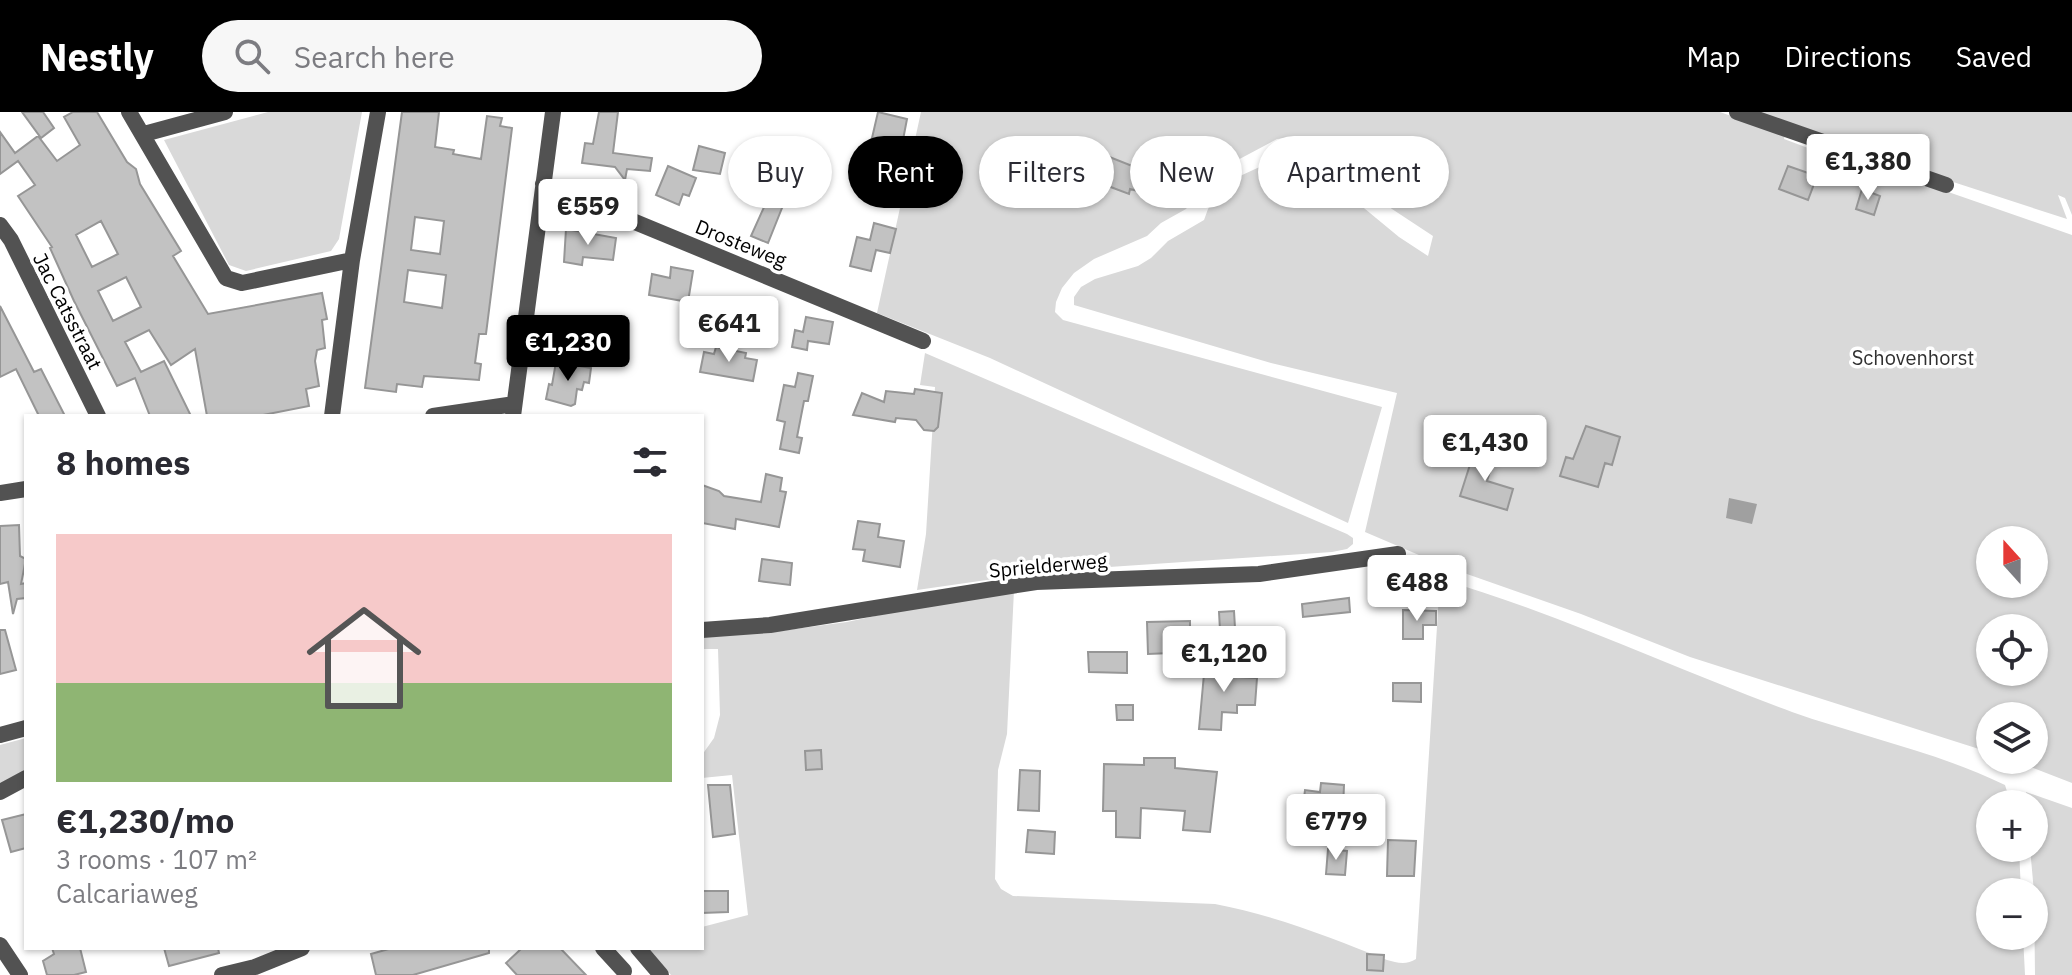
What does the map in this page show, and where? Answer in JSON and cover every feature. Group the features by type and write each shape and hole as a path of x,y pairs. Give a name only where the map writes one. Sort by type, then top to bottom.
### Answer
{"street":[{"path":"129,112 226,278 242,283 352,260"},
{"path":"144,134 225,112"},
{"path":"332,414 352,260 378,112"},
{"path":"460,414 513,410 553,112"},
{"path":"1737,112 1946,185"},
{"name":"Drosteweg","path":"543,184 923,341"},
{"name":"Jac Catsstraat","path":"0,225 11,240 97,414"},
{"path":"0,493 24,489"},
{"name":"Sprielderweg","path":"704,630 770,625 1036,582 1259,574 1398,554"},
{"path":"0,735 24,729"},
{"path":"0,792 24,779"},
{"path":"0,945 20,975"},
{"path":"222,975 255,967 297,950"},
{"path":"605,950 624,971"},
{"path":"640,950 661,975"}],"green space":[{"path":"268,112 362,112 339,239 331,251 246,271 229,265 164,140"},
{"name":"Schovenhorst","path":"921,112 1720,112 1785,135 1784,139 1856,166 1859,161 2072,235 2072,783 2048,774 2048,702 1976,702 1976,748 1690,657 1581,614 1447,567 1365,532 1397,393 1271,363 1074,305 1074,297 1081,287 1095,279 1138,266 1151,258 1168,241 1204,220 1209,208 1242,208 1242,175 1258,168 1258,208 1364,208 1428,256 1433,236 1391,208 1449,208 1449,136 1258,136 1258,149 1242,158 1242,136 1130,136 1130,208 1187,208 1161,223 1147,236 1094,259 1074,273 1056,302 1055,312 1063,320 1382,407 1348,523 990,358 877,313 900,208 963,208 963,136 916,136"},
{"path":"1759,112 2072,112 2072,215 2065,198 2058,195 2067,219 1947,180"},
{"path":"925,353 1347,534 1353,538 1353,544 1347,549 1332,552 1050,571 917,590 926,534 935,387 920,385"},
{"path":"1440,579 1573,625 1792,712 1976,772 2005,785 2007,790 1976,790 1976,862 2020,862 2020,878 1976,878 1976,950 2024,950 2025,975 671,975 650,950 704,950 704,926 748,915 732,775 704,778 704,752 714,738 720,715 718,649 704,649 704,637 847,622 1014,590 1007,734 998,770 995,879 1001,889 1013,896 1215,904 1281,921 1387,960 1402,963 1416,959"},
{"path":"24,739 24,771 0,784 0,745"},
{"path":"2048,800 2072,808 2072,975 2035,975 2035,950 2048,950 2048,878 2033,878 2031,862 2048,862"}],"shaded area":[{"path":"1729,498 1757,504 1752,524 1726,518"}],"building":[{"path":"22,112 43,112 54,128 41,138"},
{"path":"73,112 97,112 127,162 136,169 140,184 181,251 173,256 208,314 322,293 327,319 322,320 325,348 317,350 315,361 319,386 306,389 309,406 268,414 207,414 195,349 171,365 149,330 125,342 141,372 164,361 190,414 149,414 135,378 117,386 74,301 52,247 18,196 35,185 18,161 0,174 0,132 15,153 38,136 57,161 80,145 64,117","holes":["101,221 118,254 92,267 76,235","126,277 141,307 113,321 98,291"]},
{"path":"402,112 439,112 435,147 481,159 487,116 502,118 500,126 512,128 486,334 479,334 475,363 481,364 479,380 424,376 422,387 397,384 396,392 365,388","holes":["415,217 444,221 440,254 411,250","408,270 446,275 442,308 404,302"]},
{"path":"599,112 618,112 613,153 652,158 650,171 627,169 625,180 615,167 582,163 585,143 593,144"},
{"path":"878,112 907,119 904,136 872,136"},
{"path":"699,146 725,153 720,174 693,170"},
{"path":"1114,159 1130,165 1129,194 1114,188"},
{"path":"668,166 696,178 689,196 683,194 679,205 656,195"},
{"path":"1788,166 1817,176 1808,200 1779,189"},
{"path":"1862,189 1880,196 1874,215 1856,209"},
{"path":"764,208 782,208 768,243 751,236"},
{"path":"874,223 896,229 890,253 876,250 871,271 850,266 857,237 870,240"},
{"path":"566,229 616,238 613,260 583,257 582,265 564,262"},
{"path":"671,267 693,271 688,302 649,295 652,274 670,278"},
{"path":"0,306 34,372 41,369 64,414 38,414 16,369 0,377"},
{"path":"806,317 833,322 829,344 808,341 807,350 792,347 795,330 803,332"},
{"path":"716,347 746,353 745,358 757,360 753,381 700,372 704,352 714,354"},
{"path":"556,362 591,368 589,383 584,382 582,390 577,389 575,404 571,406 546,399"},
{"path":"798,373 813,376 797,437 802,438 799,453 780,449 785,422 777,420 784,385 795,387"},
{"path":"915,389 942,393 938,427 934,431 924,430 916,420 896,418 895,422 853,415 862,393 884,402 886,391 914,394"},
{"path":"1586,426 1620,437 1612,465 1605,463 1598,487 1560,476 1566,457 1573,459"},
{"path":"1475,449 1495,455 1487,481 1513,489 1507,510 1460,496"},
{"path":"766,474 782,478 780,491 786,492 779,527 736,519 735,529 704,523 704,486 724,496 761,502"},
{"path":"858,521 880,524 878,537 904,541 900,567 863,561 865,550 853,549"},
{"path":"19,525 20,556 24,558 21,584 24,583 24,598 17,599 13,614 8,582 0,584 0,526"},
{"path":"762,559 792,563 790,585 759,581"},
{"path":"1349,598 1350,612 1303,617 1302,604"},
{"path":"1403,610 1436,611 1436,625 1423,625 1423,639 1403,639"},
{"path":"1234,611 1235,628 1220,630 1219,612"},
{"path":"1190,621 1190,644 1171,645 1171,653 1148,654 1147,622"},
{"path":"0,630 5,630 16,670 0,674"},
{"path":"1088,652 1127,652 1127,673 1089,672"},
{"path":"1205,663 1240,665 1239,677 1257,678 1255,705 1237,705 1237,713 1222,712 1221,730 1199,729"},
{"path":"1393,683 1421,683 1421,702 1393,701"},
{"path":"1116,705 1133,705 1133,720 1117,720"},
{"path":"821,750 822,769 806,770 805,751"},
{"path":"1144,758 1175,758 1175,768 1217,772 1210,832 1183,830 1185,811 1141,808 1140,838 1116,837 1116,811 1103,811 1104,764 1144,765"},
{"path":"1020,770 1040,771 1039,811 1018,810"},
{"path":"1321,783 1344,785 1343,809 1323,808 1322,816 1302,814 1305,790 1320,792"},
{"path":"708,785 730,785 735,834 713,837"},
{"path":"24,814 24,849 11,852 2,820"},
{"path":"1028,830 1055,832 1054,854 1026,852"},
{"path":"1388,840 1416,841 1414,876 1387,876"},
{"path":"1328,849 1347,851 1345,875 1326,874"},
{"path":"704,891 728,891 728,912 704,913"},
{"path":"53,950 80,950 86,972 47,975 43,961 54,954"},
{"path":"165,950 218,950 219,953 169,966"},
{"path":"385,950 489,950 489,953 413,975 376,975 371,954"},
{"path":"520,950 562,950 586,975 517,975 506,963"},
{"path":"1367,954 1384,955 1383,971 1367,970"}]}
